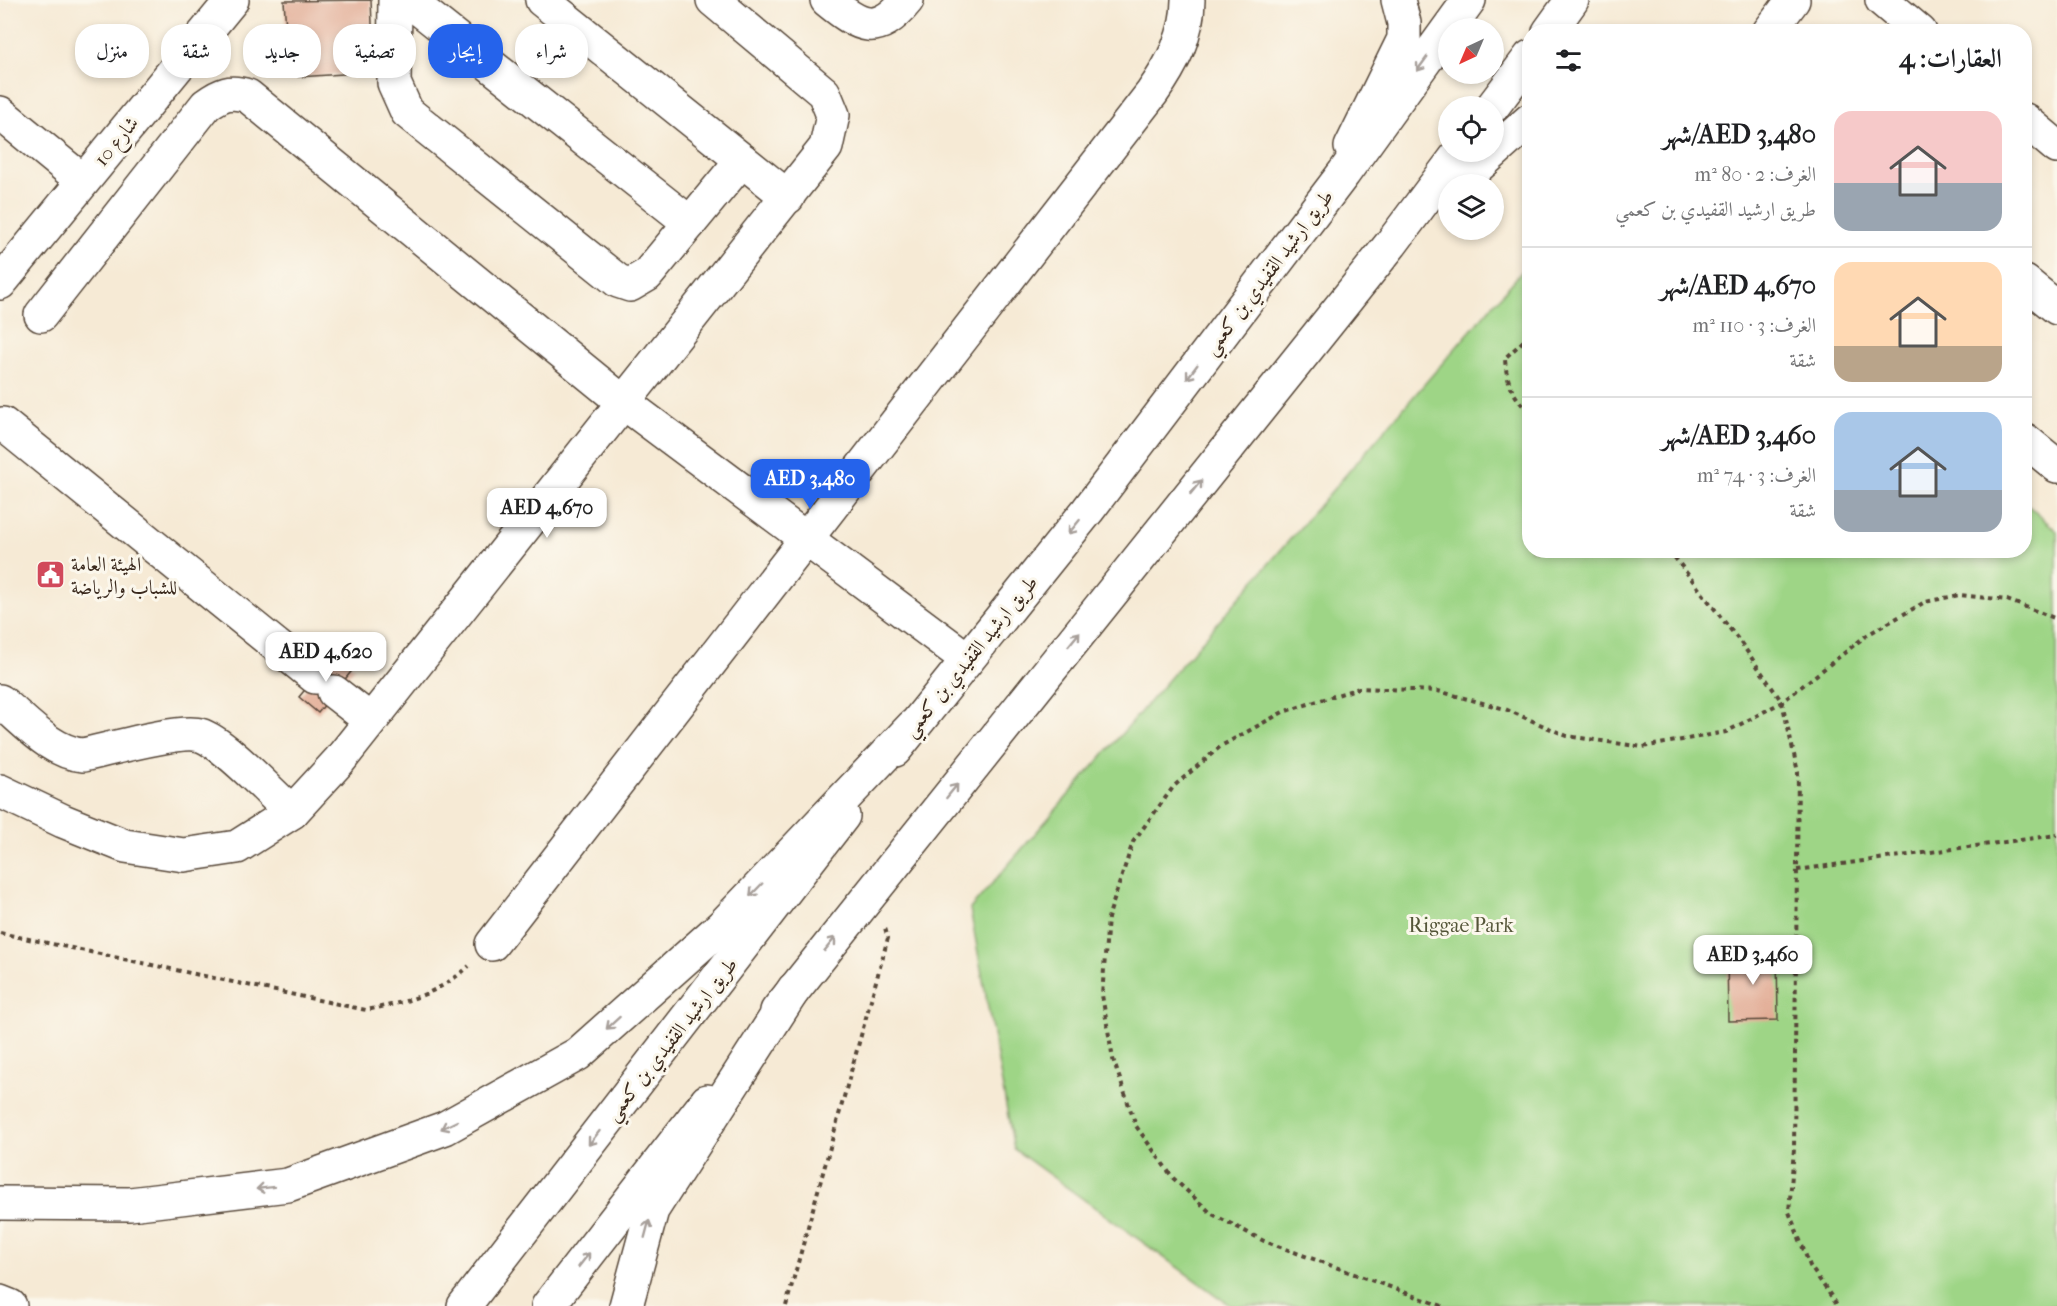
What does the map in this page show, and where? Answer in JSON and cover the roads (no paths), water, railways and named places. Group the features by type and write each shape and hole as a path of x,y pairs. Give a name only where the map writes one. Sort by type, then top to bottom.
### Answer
{"main road":[{"name":"شارع 10","path":"0,283 232,0"},
{"path":"395,0 394,83 407,112 618,281 630,285 647,274 742,160"},
{"path":"408,0 690,223"},
{"path":"542,0 788,196"},
{"path":"0,791 63,821 125,846 184,855 237,846 292,812 339,761 826,147 833,116 824,93 713,0"},
{"path":"827,0 858,23 871,25 885,22 896,14 907,0"},
{"path":"492,944 1152,93 1170,68 1182,40 1188,0"},
{"path":"1344,173 1360,126 1389,74 1404,39 1404,23 1398,0"},
{"name":"طريق ارشيد القفيدي بن كعمي","path":"464,1306 913,726 1088,510 1344,173 1469,0"},
{"path":"1555,24 1572,0"},
{"path":"1775,24 1793,0"},
{"path":"1882,0 1910,24"},
{"path":"1501,96 1522,68"},
{"path":"41,315 206,105 219,95 233,91 248,96 623,402 967,659"},
{"path":"0,113 83,181"},
{"path":"2032,126 2057,147"},
{"path":"1469,174 1522,127"},
{"path":"548,1306 794,989 1391,244 1452,162"},
{"path":"1391,244 1438,202"},
{"path":"2032,288 2057,308"},
{"path":"3,424 370,720"},
{"path":"2032,446 2057,466"},
{"path":"0,701 56,746 73,755 83,755 180,735 199,734 215,743 292,812"},
{"path":"0,1203 130,1204 288,1185 445,1128 578,1054 723,925 913,726"},
{"path":"626,1306 652,1210 794,989"},
{"path":"0,1302 10,1306"}],"place":[{"name":"الهيئة العامة للشباب والرياضة","path":"50,575"}],"park label":[{"name":"Riggae Park","path":"1461,925"}]}
